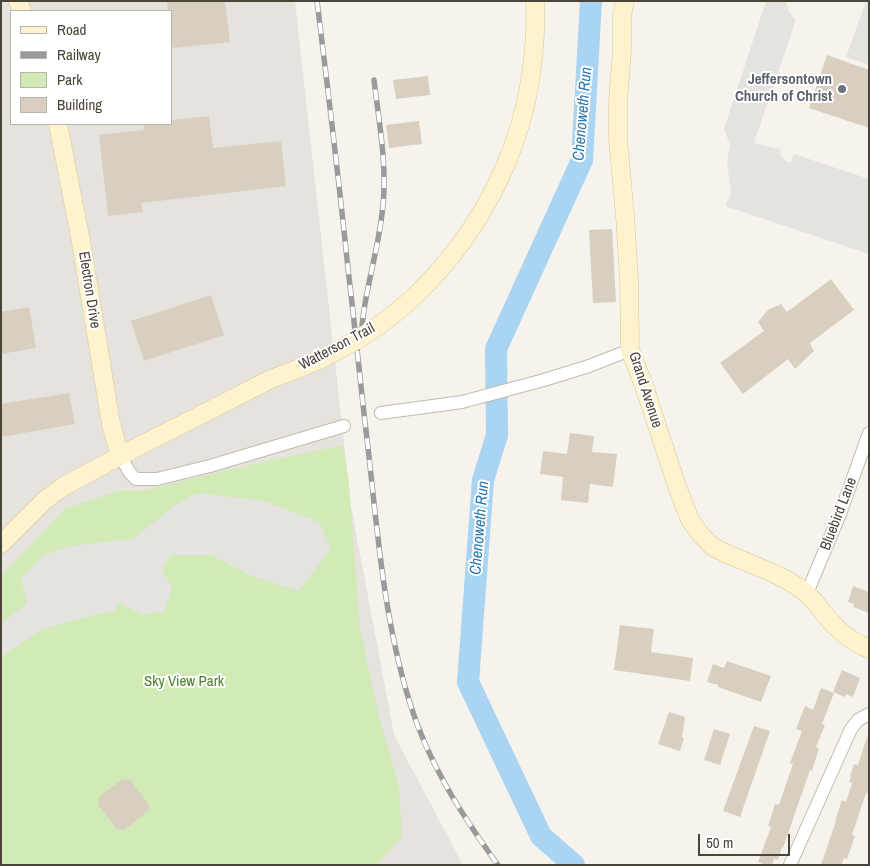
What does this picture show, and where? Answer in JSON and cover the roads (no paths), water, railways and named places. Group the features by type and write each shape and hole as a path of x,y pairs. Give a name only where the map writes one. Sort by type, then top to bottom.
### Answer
{"street":[{"name":"Watterson Trail","path":"1,544 46,500 64,486 260,384 300,369 356,340 385,321 434,277 455,252 491,197 505,167 519,129 532,73 535,40 535,1"},
{"name":"Grand Avenue","path":"625,1 622,16 618,139 625,216 630,350 644,386 678,490 690,520 701,535 714,546 723,552 794,583 817,602 840,631 851,640 869,649"},
{"name":"Electron Drive","path":"58,125 81,242 111,424 120,456"},
{"path":"381,413 462,402 544,380 589,366 630,350"},
{"path":"120,456 136,479 157,479 210,466 344,426"},
{"name":"Bluebird Lane","path":"807,594 868,439"},
{"path":"790,865 851,729 858,720 869,714"}],"waterway":[{"name":"Chenoweth Run","path":"574,865 541,836 468,682 483,480 497,435 496,349 582,160 591,1"}],"railway":[{"path":"317,1 378,537 393,636 416,723 435,766 458,806 498,865"},
{"path":"361,340 362,323 381,222 384,190 382,143 374,80"}],"place":[{"name":"Jeffersontown Church of Christ","path":"842,89"}],"park label":[{"name":"Sky View Park","path":"184,682"}]}
